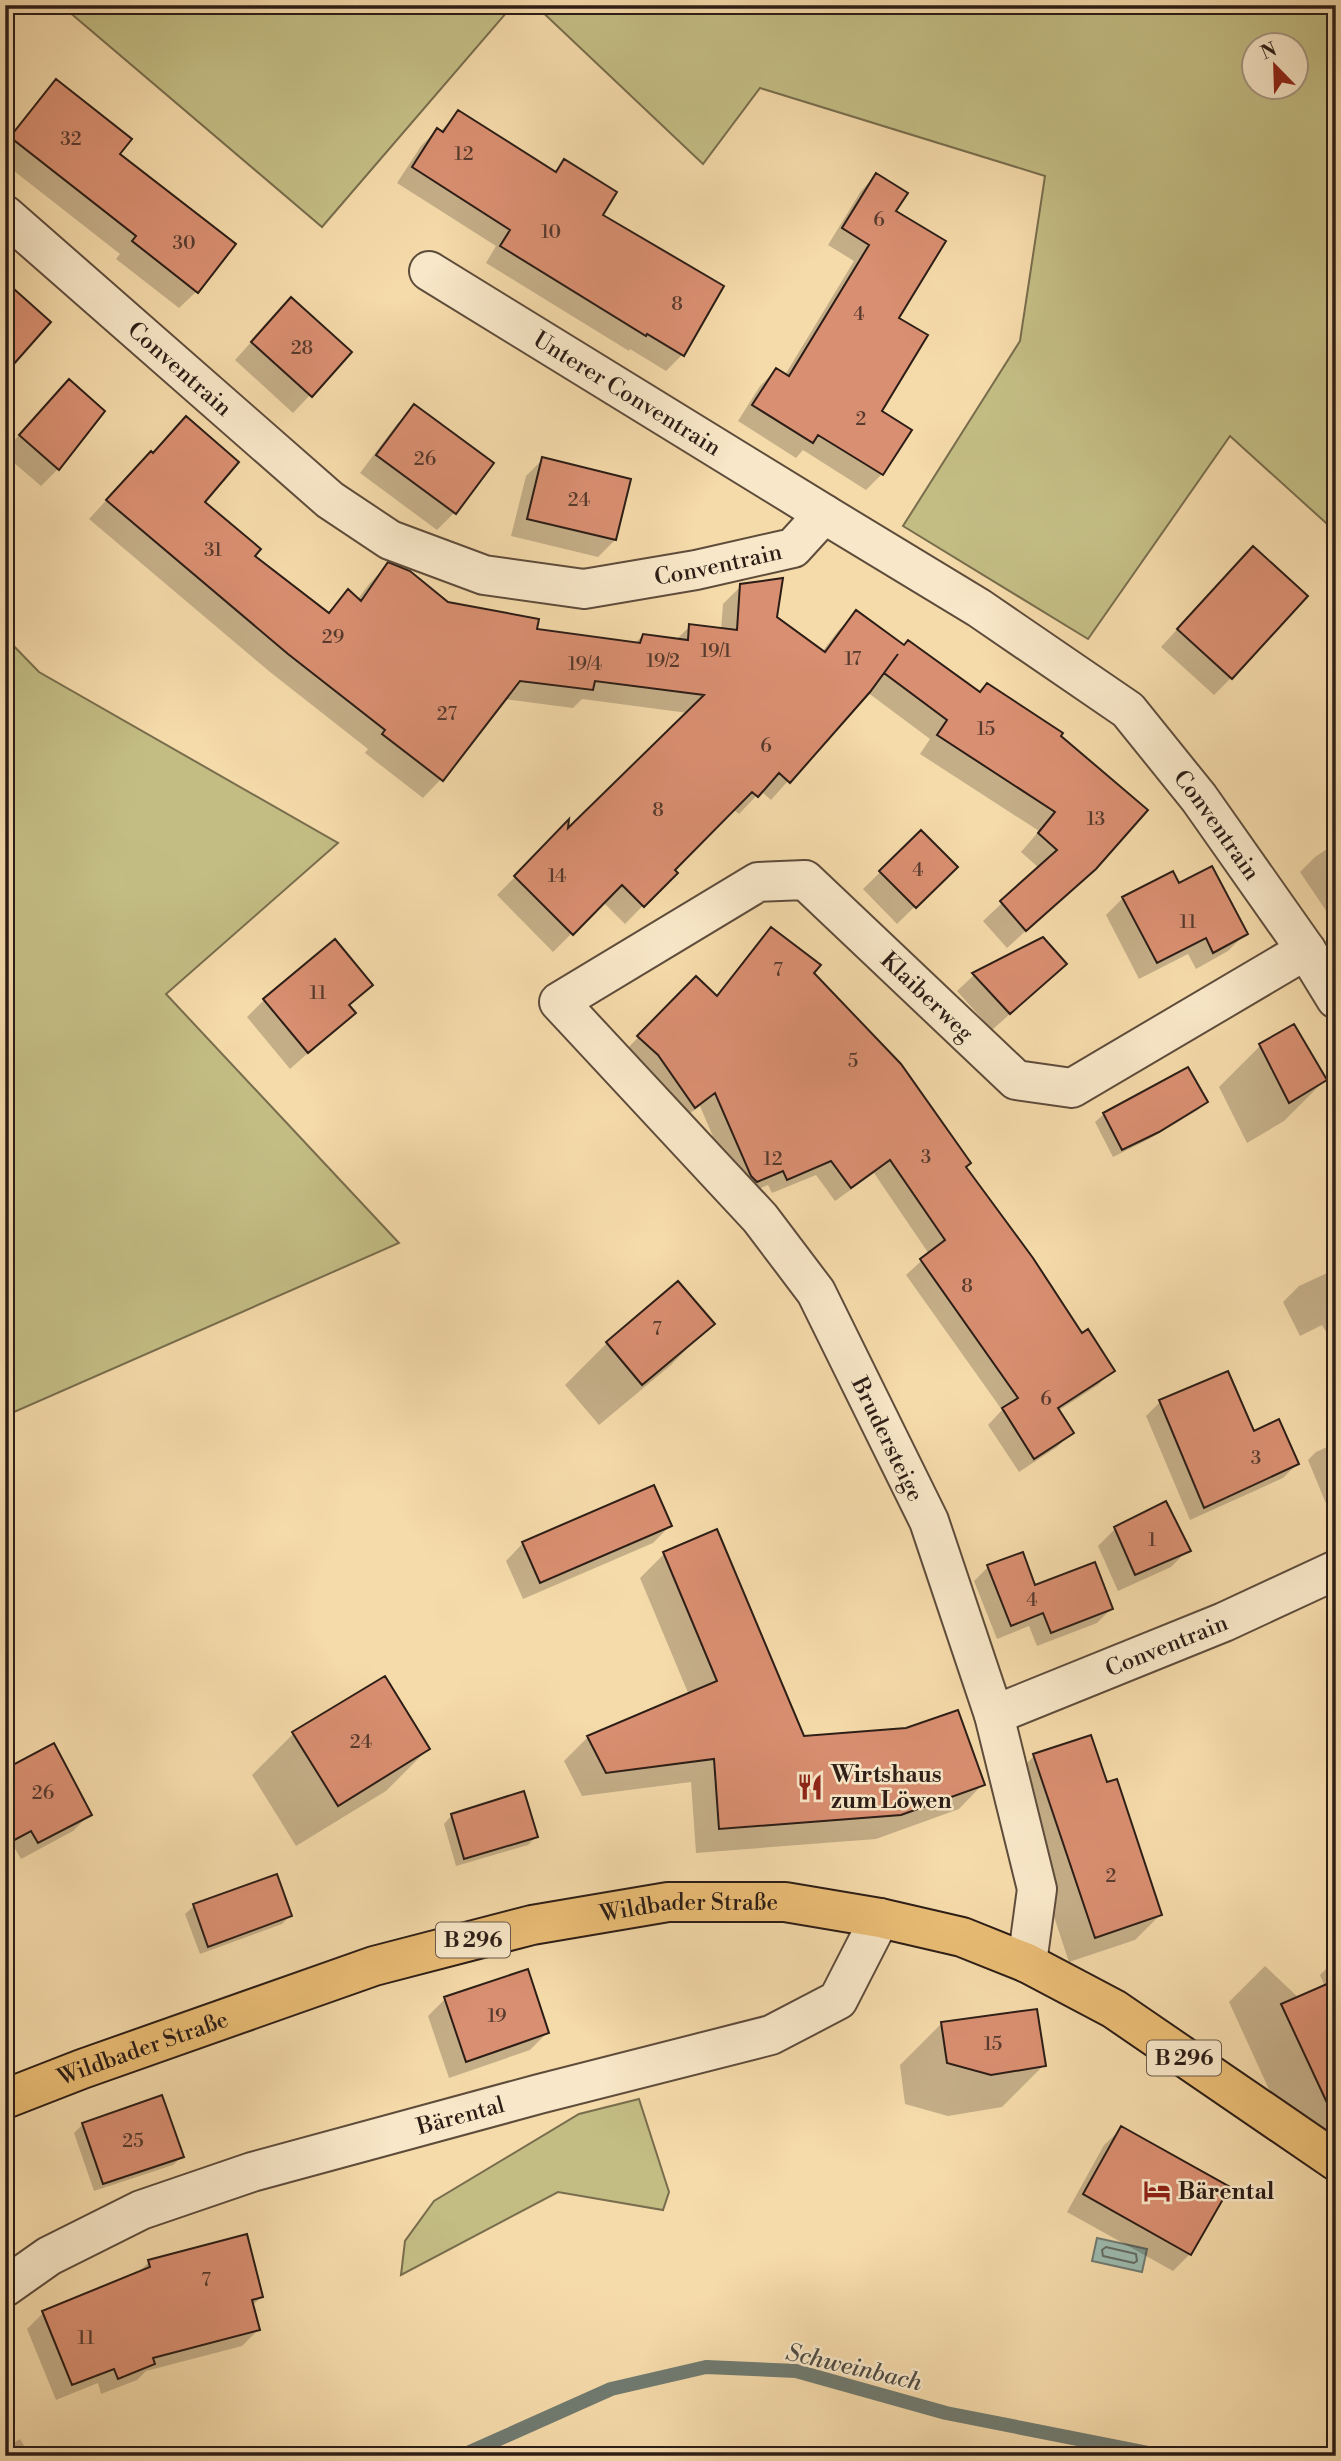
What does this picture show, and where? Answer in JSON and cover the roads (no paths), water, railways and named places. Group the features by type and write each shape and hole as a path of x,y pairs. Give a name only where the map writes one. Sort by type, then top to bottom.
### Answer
{"main road":[{"name":"Wildbader Straße","path":"5,2099 82,2068 374,1966 532,1925 668,1902 785,1902 880,1918 962,1937 1027,1963 1114,2009 1336,2161"}],"street":[{"name":"Conventrain","path":"5,215 330,500 390,540 484,575 584,589 683,572 793,548 824,514 979,608 1128,710 1199,798 1306,950 1336,999"},
{"name":"Unterer Conventrain","path":"429,271 824,514"},
{"name":"Klaiberweg","path":"559,1002 758,883 805,880 1016,1080 1072,1088 1306,950"},
{"name":"Brudersteige","path":"559,1002 760,1217 816,1292 929,1521 994,1714 1037,1889 1027,1963"},
{"name":"Conventrain","path":"994,1714 1224,1622 1336,1570"},
{"name":"Bärental","path":"5,2287 49,2256 141,2210 252,2172 539,2094 771,2035 838,2000 880,1918"}],"water":[{"path":"1097,2238 1147,2249 1142,2272 1092,2261"}],"waterway":[{"name":"Schweinbach","path":"461,2456 611,2389 706,2367 796,2371 946,2413 1164,2456"}],"place":[{"name":"Wirtshaus zum Löwen","path":"810,1787"},
{"name":"Bärental","path":"1157,2191"}]}
